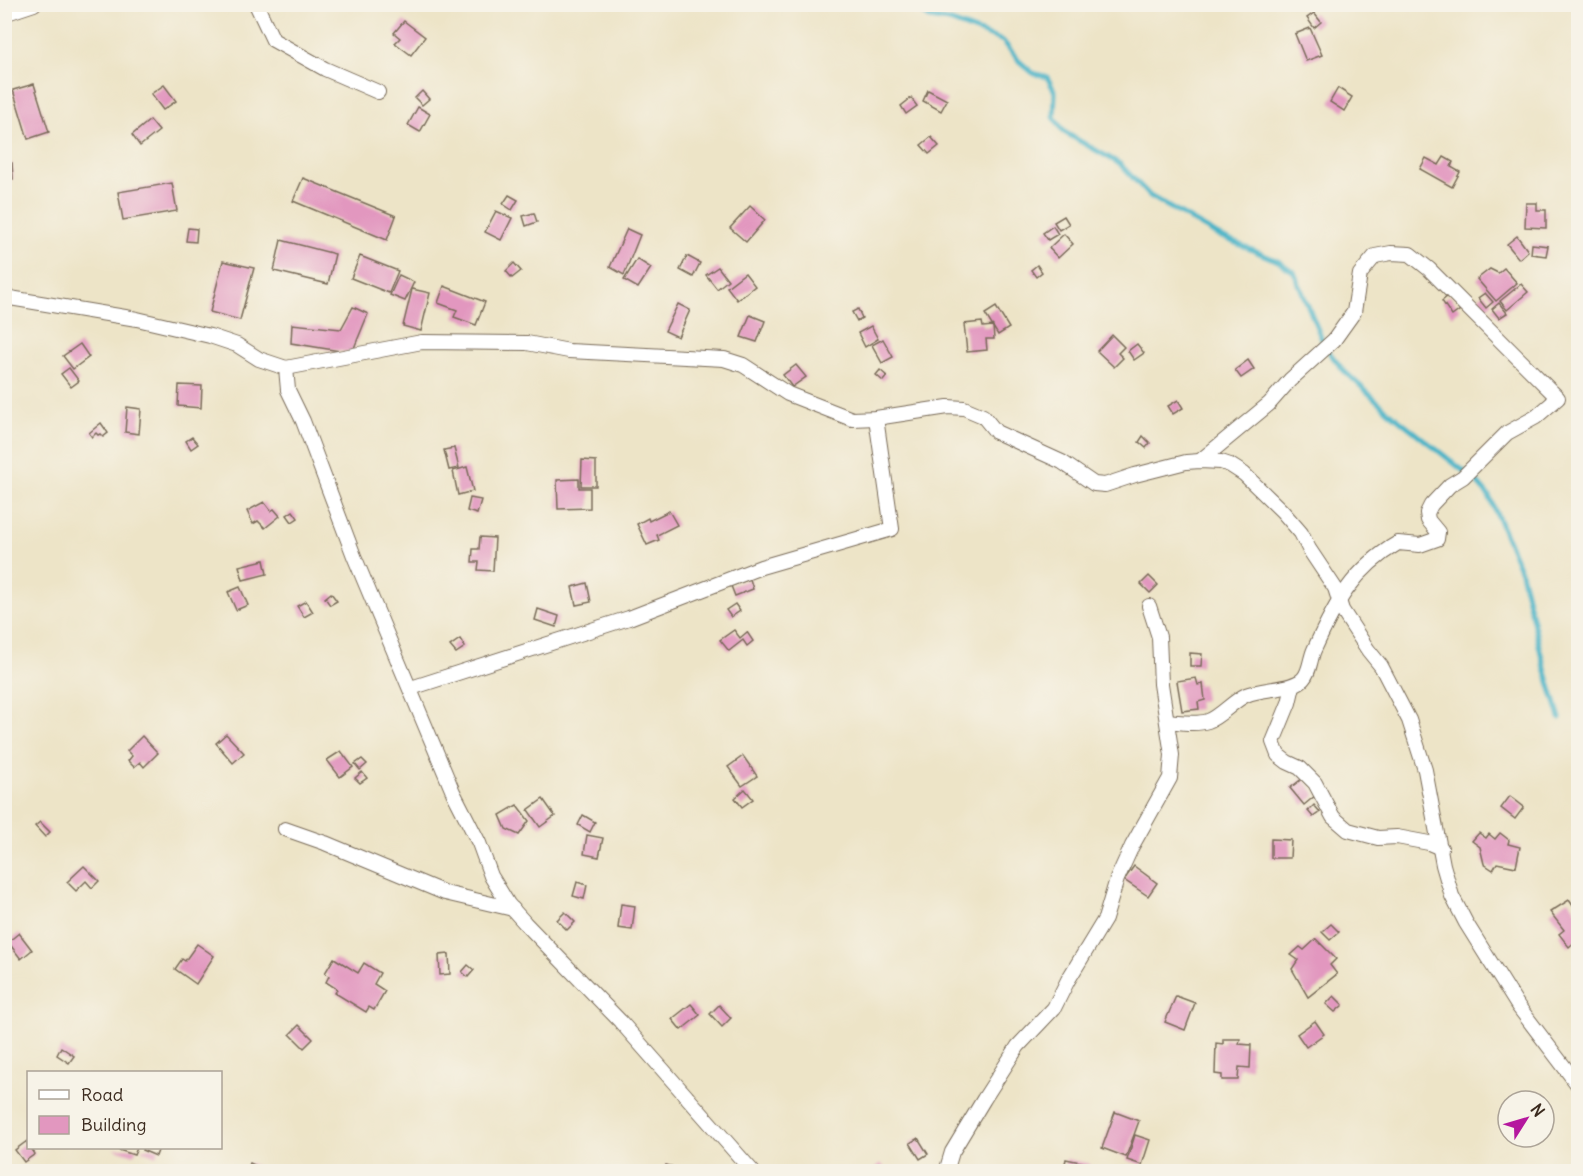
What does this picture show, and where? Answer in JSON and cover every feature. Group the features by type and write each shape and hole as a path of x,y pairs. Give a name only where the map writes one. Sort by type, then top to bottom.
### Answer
{"street":[{"path":"4,14 34,4"},
{"path":"256,4 273,40 325,69 378,92"},
{"path":"1167,721 1209,721 1245,696 1265,688 1293,686 1304,679 1311,657 1339,599 1359,573 1385,550 1398,543 1420,545 1437,540 1438,532 1428,520 1427,513 1431,505 1507,433 1536,417 1558,398 1430,269 1410,255 1391,253 1375,256 1360,273 1354,312 1334,340 1290,380 1269,404 1200,461"},
{"path":"4,297 137,319 210,336 237,345 259,359 286,368 422,342 527,343 569,351 724,359 743,365 788,394 852,419 876,418 948,407 964,408 983,416 996,432 1011,440 1029,445 1062,462 1094,484 1105,485 1186,462 1221,462 1238,470 1282,511 1301,533 1335,588 1342,610 1381,666 1409,720 1425,770 1452,896 1518,1006 1578,1085"},
{"path":"286,368 288,390 303,422 354,555 453,792 479,843 491,876 513,909 620,1021 753,1172"},
{"path":"411,688 629,618 761,567 891,529 876,418"},
{"path":"946,1172 952,1152 984,1098 1018,1046 1054,1008 1105,919 1117,879 1132,846 1170,778 1172,755 1161,684 1159,637 1149,606"},
{"path":"1293,686 1289,703 1273,742 1278,755 1300,768 1315,783 1333,817 1348,830 1378,838 1397,837 1429,843 1441,848"},
{"path":"285,829 325,843 445,893 513,909"}],"building":[{"path":"1422,4 1434,4 1432,11 1421,8"},
{"path":"1314,13 1321,22 1314,28 1307,18"},
{"path":"404,21 425,37 411,55 395,43 400,38 394,33"},
{"path":"1310,28 1322,55 1306,61 1295,34"},
{"path":"34,84 49,132 28,139 13,90"},
{"path":"164,85 176,101 163,110 151,94"},
{"path":"1338,88 1352,97 1344,111 1330,102"},
{"path":"928,90 947,100 941,111 923,101"},
{"path":"422,91 429,99 422,105 415,98"},
{"path":"911,98 917,106 906,114 901,106"},
{"path":"418,107 430,114 420,132 408,125"},
{"path":"150,120 159,131 140,146 132,135"},
{"path":"931,137 939,146 929,154 921,145"},
{"path":"1444,157 1453,162 1451,167 1460,172 1452,187 1420,169 1426,158 1439,165"},
{"path":"4,163 12,163 13,179 4,179"},
{"path":"303,178 396,216 387,240 293,201"},
{"path":"172,183 177,211 123,220 118,192"},
{"path":"509,195 518,200 512,210 503,204"},
{"path":"1526,203 1537,203 1537,210 1546,210 1546,228 1525,227"},
{"path":"750,206 765,220 746,242 730,228"},
{"path":"496,211 512,218 501,240 485,232"},
{"path":"534,213 537,222 526,226 523,216"},
{"path":"1064,216 1069,224 1059,230 1054,222"},
{"path":"1053,226 1058,234 1048,240 1043,233"},
{"path":"188,228 197,229 196,242 186,241"},
{"path":"627,229 640,235 624,275 610,267"},
{"path":"1064,234 1073,244 1058,258 1049,248"},
{"path":"1517,236 1528,251 1519,259 1507,244"},
{"path":"281,240 335,254 328,284 274,271"},
{"path":"1532,244 1548,246 1546,256 1531,254"},
{"path":"360,256 398,271 389,293 351,278"},
{"path":"687,256 700,263 693,277 680,270"},
{"path":"637,259 651,268 638,288 624,280"},
{"path":"223,261 254,268 240,320 210,312"},
{"path":"514,263 521,271 512,278 506,271"},
{"path":"1037,265 1042,272 1036,277 1031,270"},
{"path":"718,267 728,280 717,289 706,275"},
{"path":"1504,268 1517,283 1496,301 1477,279 1490,269 1498,273"},
{"path":"745,273 755,286 737,300 727,287"},
{"path":"399,275 414,282 405,301 390,295"},
{"path":"1521,284 1528,292 1507,310 1500,301"},
{"path":"444,286 485,302 476,325 454,317 457,310 438,303"},
{"path":"412,289 430,293 421,331 403,326"},
{"path":"1485,293 1493,302 1486,308 1478,298"},
{"path":"1449,295 1460,310 1452,316 1442,301"},
{"path":"1499,303 1507,313 1499,318 1492,309"},
{"path":"678,304 690,310 678,337 665,331"},
{"path":"353,307 368,314 352,353 291,343 292,324 341,329"},
{"path":"996,307 1009,328 998,335 985,314"},
{"path":"858,309 862,318 857,321 852,312"},
{"path":"750,315 765,321 757,342 741,337"},
{"path":"982,322 983,327 993,326 994,339 986,339 987,350 967,352 964,324"},
{"path":"871,326 878,339 865,347 858,333"},
{"path":"1112,335 1124,347 1118,353 1123,358 1114,367 1097,351"},
{"path":"883,339 893,357 882,363 872,345"},
{"path":"80,344 89,357 73,369 63,356"},
{"path":"1137,344 1144,353 1134,360 1128,351"},
{"path":"1248,360 1254,369 1241,378 1235,370"},
{"path":"796,365 806,377 792,387 783,375"},
{"path":"69,368 79,381 71,387 61,374"},
{"path":"880,370 887,376 883,381 876,375"},
{"path":"179,385 202,386 201,408 178,406"},
{"path":"1178,400 1183,408 1173,414 1168,406"},
{"path":"127,407 141,409 139,434 125,432"},
{"path":"101,423 108,433 103,437 96,433 92,437 89,433"},
{"path":"1143,436 1150,443 1146,448 1139,442"},
{"path":"192,437 198,444 191,449 186,441"},
{"path":"454,448 459,468 449,470 444,450"},
{"path":"582,460 596,461 596,486 581,486"},
{"path":"467,467 473,491 458,495 453,471"},
{"path":"579,479 579,488 590,488 590,508 558,509 557,480"},
{"path":"470,498 481,500 477,514 467,511"},
{"path":"264,502 271,511 274,509 280,516 265,528 258,521 253,524 247,511"},
{"path":"293,511 298,518 292,522 287,515"},
{"path":"669,511 677,525 657,535 659,540 647,545 637,524"},
{"path":"480,537 495,538 493,571 478,570 479,562 472,562 473,549 479,549"},
{"path":"264,560 267,574 243,580 239,566"},
{"path":"1149,576 1158,585 1150,593 1141,584"},
{"path":"750,579 753,589 735,596 731,586"},
{"path":"587,583 591,602 576,605 572,587"},
{"path":"240,587 248,605 236,610 228,592"},
{"path":"331,593 337,601 330,605 325,598"},
{"path":"306,601 313,612 304,617 297,606"},
{"path":"735,604 740,611 731,617 726,610"},
{"path":"538,609 559,616 556,627 535,620"},
{"path":"734,630 740,638 747,632 753,641 747,646 743,640 729,651 720,640"},
{"path":"460,639 465,647 456,653 450,646"},
{"path":"1190,653 1202,654 1201,666 1190,666"},
{"path":"1196,678 1198,685 1203,684 1205,700 1198,702 1199,709 1182,711 1177,681"},
{"path":"226,734 244,753 233,763 216,743"},
{"path":"142,736 158,753 144,767 140,762 134,767 128,761 132,756 127,751"},
{"path":"341,751 353,767 340,777 327,760"},
{"path":"743,756 757,776 742,786 728,767"},
{"path":"362,759 367,764 360,770 355,764"},
{"path":"362,772 367,778 360,783 355,778"},
{"path":"1303,778 1316,795 1304,805 1290,788"},
{"path":"745,789 753,799 742,807 735,798"},
{"path":"1510,796 1524,807 1515,819 1501,808"},
{"path":"543,799 555,816 540,827 528,810"},
{"path":"517,805 529,821 519,835 506,829 500,815"},
{"path":"1314,805 1320,812 1313,817 1308,811"},
{"path":"583,815 595,822 590,832 578,825"},
{"path":"40,822 50,832 45,837 35,826"},
{"path":"1479,833 1486,838 1489,834 1495,839 1500,833 1509,840 1508,844 1520,847 1516,867 1497,863 1493,870 1484,864 1480,847 1472,841"},
{"path":"587,835 603,838 599,857 584,854"},
{"path":"1271,839 1291,840 1290,858 1271,858"},
{"path":"84,866 99,881 92,888 86,881 76,891 67,882"},
{"path":"1134,866 1157,883 1148,896 1124,880"},
{"path":"577,882 587,885 584,899 573,896"},
{"path":"1569,900 1578,913 1578,939 1569,947 1559,934 1564,930 1550,912"},
{"path":"621,904 635,906 632,930 618,928"},
{"path":"565,912 575,922 567,930 557,920"},
{"path":"1331,924 1339,932 1330,940 1322,932"},
{"path":"19,933 32,950 21,959 8,942"},
{"path":"1316,939 1336,959 1330,965 1337,974 1308,997 1292,969 1298,960 1291,955 1300,947 1304,950"},
{"path":"197,944 214,956 196,984 175,969 182,959 185,961"},
{"path":"449,954 450,974 440,975 439,955"},
{"path":"334,958 358,973 364,963 380,973 374,984 385,991 374,1010 369,1007 366,1012 335,993 337,989 326,982 329,976 325,973"},
{"path":"468,965 474,970 468,977 462,972"},
{"path":"1176,996 1195,1003 1185,1030 1165,1022"},
{"path":"1334,996 1343,1005 1335,1012 1326,1004"},
{"path":"691,1004 700,1015 681,1030 672,1019"},
{"path":"719,1005 731,1018 722,1027 710,1014"},
{"path":"1315,1021 1324,1034 1306,1047 1297,1034"},
{"path":"299,1025 313,1039 304,1048 290,1034"},
{"path":"1223,1039 1240,1039 1239,1044 1251,1045 1250,1068 1239,1067 1238,1080 1222,1080 1222,1075 1215,1074 1216,1043 1223,1044"},
{"path":"61,1047 74,1056 69,1063 57,1055"},
{"path":"1115,1112 1139,1121 1126,1157 1102,1148"},
{"path":"1135,1135 1150,1140 1142,1165 1127,1160"},
{"path":"918,1138 928,1154 920,1159 910,1143"},
{"path":"27,1141 27,1149 32,1149 35,1154 24,1162 15,1150"},
{"path":"116,1149 137,1149 134,1155"},
{"path":"142,1149 159,1149 156,1156"},
{"path":"1066,1159 1090,1164 1089,1172 1063,1172"},
{"path":"250,1163 268,1172 245,1172"},
{"path":"881,1163 887,1172 870,1172"},
{"path":"666,1165 682,1169 681,1172 664,1172"}],"waterway":[{"path":"911,4 929,18 949,21 1003,41 1019,61 1033,73 1047,77 1055,92 1054,117 1064,132 1120,164 1150,196 1217,235 1278,261 1294,272 1325,347 1343,370 1387,410 1475,480 1489,496 1521,572 1543,662 1560,718"}]}
